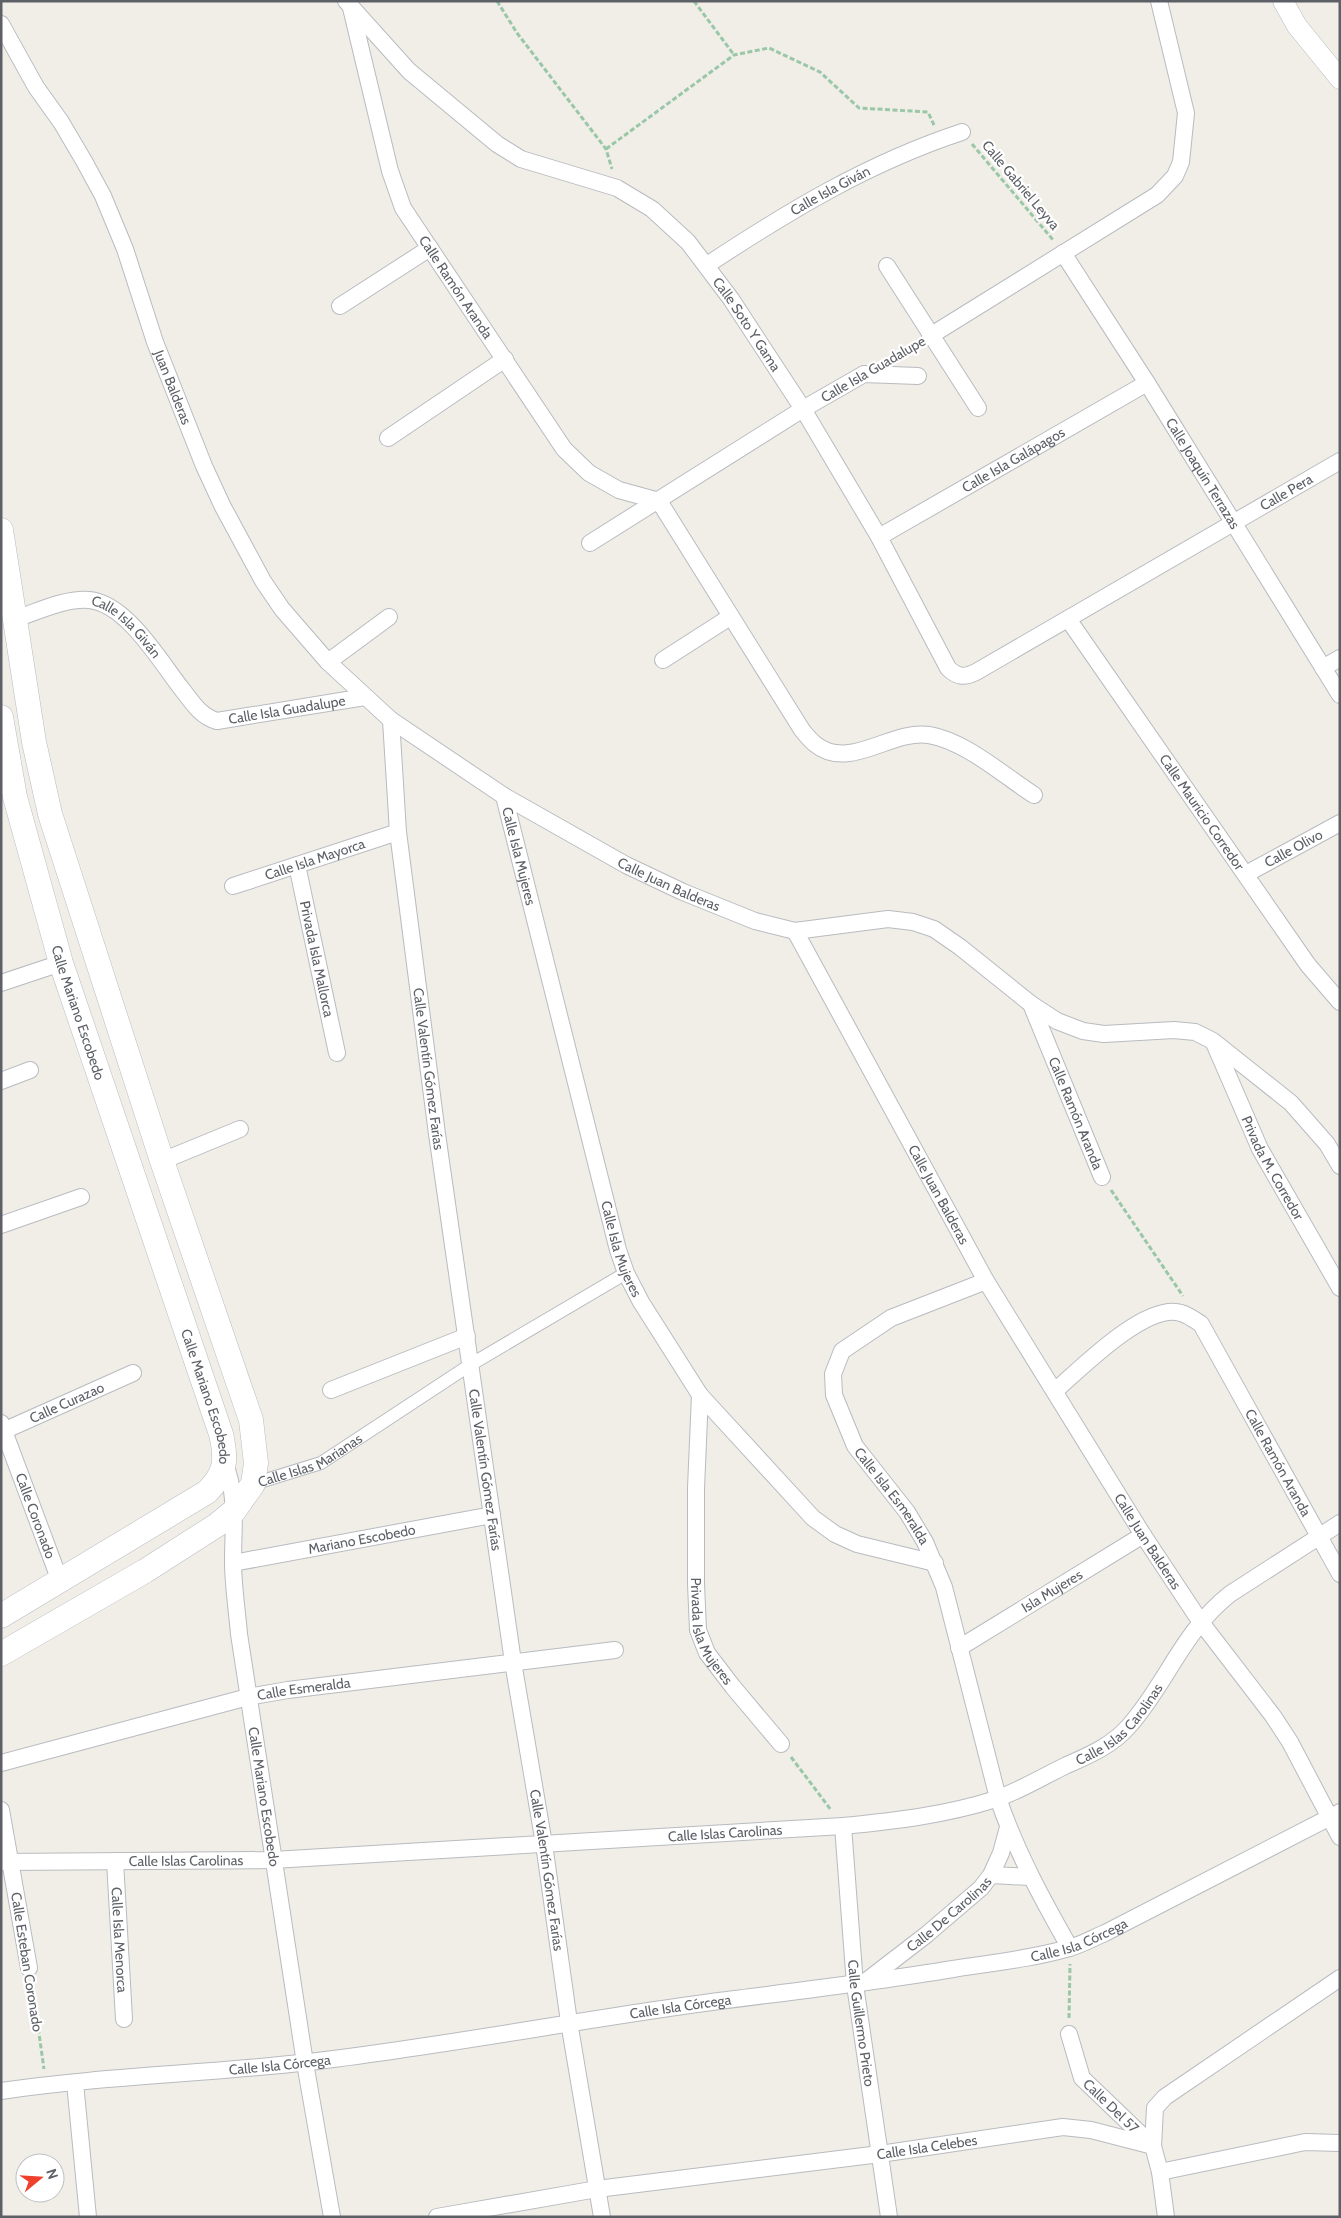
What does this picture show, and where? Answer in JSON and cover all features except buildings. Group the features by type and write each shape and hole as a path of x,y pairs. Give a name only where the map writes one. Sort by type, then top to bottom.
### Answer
{"main road":[{"path":"1,530 34,742 50,814 162,1161 251,1420 256,1463 253,1484"},
{"name":"Calle Mariano Escobedo","path":"1,717 15,797 61,963 221,1434 224,1462"},
{"path":"1,1616 207,1492 217,1482 224,1462"},
{"name":"Calle Islas Marianas","path":"1,1654 145,1571 217,1525 234,1511 253,1484"}],"street":[{"name":"Calle Isla Guadalupe","path":"930,336 1157,195 1168,185 1181,162 1186,113 1159,1"},
{"path":"1283,1 1297,26 1340,80"},
{"name":"Calle Soto Y Gama","path":"348,3 382,43 409,70 497,144 521,159 617,188 652,209 688,242 707,265 803,409 879,537 948,668 960,677"},
{"name":"Calle Ramón Aranda","path":"348,3 390,171 403,208 564,448 589,473 619,490 659,501"},
{"name":"Juan Balderas","path":"1,24 36,88 61,122 103,196 124,249 155,342 204,466 223,507 263,581 282,609 328,662 391,720"},
{"name":"Calle Isla Giván","path":"707,265 815,196 941,139 962,132"},
{"path":"340,306 430,248"},
{"name":"Calle Joaquín Terrazas","path":"1064,253 1147,383 1340,695"},
{"path":"887,266 930,336 978,408"},
{"path":"388,438 505,359"},
{"name":"Calle Isla Guadalupe","path":"590,543 803,409 864,374"},
{"path":"864,374 918,376"},
{"name":"Calle Isla Galápagos","path":"879,537 1147,383"},
{"name":"Calle Pera","path":"960,677 976,672 1340,461"},
{"path":"659,501 802,730 815,744 826,750 841,753 856,752 904,736 926,735 947,739 1034,796"},
{"name":"Calle Isla Giván","path":"15,619 70,602 87,600 102,602 113,608 142,637 199,712 209,718"},
{"path":"328,662 389,617"},
{"path":"662,660 730,617"},
{"name":"Calle Mauricio Corredor","path":"1068,619 1308,965 1340,1002"},
{"path":"1323,668 1340,658"},
{"name":"Calle Isla Guadalupe","path":"209,718 217,721 228,720 365,697"},
{"name":"Calle Juan Balderas","path":"391,720 504,796 626,864 683,892 748,918 795,931 986,1281 1143,1535 1200,1621 1286,1736 1335,1815 1340,1837"},
{"name":"Calle Valentín Gómez Farías","path":"391,720 398,832 436,1124 513,1662 544,1844 569,2022 602,2217"},
{"name":"Calle Isla Mujeres","path":"504,796 615,1241 626,1273 641,1302 700,1395 813,1518 835,1534 857,1544 936,1563"},
{"name":"Calle Olivo","path":"1246,874 1340,823"},
{"name":"Calle Isla Mayorca","path":"233,886 398,832"},
{"name":"Privada Isla Mallorca","path":"298,865 337,1053"},
{"path":"795,931 888,919 913,922 934,930 960,947 1031,1004 1057,1021 1083,1031 1104,1034 1174,1030 1195,1032 1213,1041 1291,1103 1327,1144 1340,1166"},
{"path":"1,983 61,963"},
{"name":"Calle Ramón Aranda","path":"1031,1004 1102,1177"},
{"name":"Privada M. Corredor","path":"1213,1041 1256,1140 1340,1288"},
{"path":"1,1081 30,1070"},
{"path":"162,1161 240,1129"},
{"path":"1,1225 81,1197"},
{"name":"Calle Islas Marianas","path":"253,1484 320,1463 470,1365 626,1273"},
{"name":"Calle Isla Esmeralda","path":"986,1281 891,1318 842,1351 833,1374 834,1394 855,1446 907,1512 936,1563 998,1798"},
{"path":"1054,1391 1132,1326 1157,1314 1180,1312 1202,1324"},
{"name":"Calle Ramón Aranda","path":"1202,1324 1340,1574"},
{"path":"331,1390 467,1336"},
{"name":"Calle Curazao","path":"2,1429 133,1373"},
{"name":"Privada Isla Mujeres","path":"700,1395 696,1488 698,1630 707,1653 732,1687 781,1744"},
{"name":"Calle Coronado","path":"2,1429 60,1581"},
{"name":"Calle Mariano Escobedo","path":"224,1462 233,1486 233,1564 239,1634 248,1697 305,2063 332,2217"},
{"name":"Mariano Escobedo","path":"233,1564 492,1515"},
{"name":"Calle Islas Carolinas","path":"6,1862 273,1860 843,1826 937,1814 998,1798 1098,1750 1116,1739 1129,1726 1144,1706 1200,1621 1230,1594 1340,1523"},
{"name":"Isla Mujeres","path":"959,1648 1143,1535"},
{"name":"Calle Esmeralda","path":"1,1763 248,1697 288,1690 615,1650"},
{"path":"998,1798 1008,1827 1030,1877 1070,1948"},
{"name":"Calle Esteban Coronado","path":"1,1810 6,1862 29,1968"},
{"name":"Calle Isla Córcega","path":"1,2091 46,2085 305,2063 472,2040 569,2022 859,1984 1070,1948 1150,1911 1335,1815"},
{"name":"Calle Guillermo Prieto","path":"843,1826 859,1984 889,2217"},
{"name":"Calle De Carolinas","path":"859,1984 968,1901 991,1875 1001,1852 1008,1827"},
{"name":"Calle Isla Menorca","path":"115,1861 124,2018"},
{"path":"991,1875 1030,1877"},
{"path":"1166,2217 1160,2172 1153,2146 1155,2108 1165,2097 1340,1978"},
{"name":"Calle Del 57","path":"1069,2034 1082,2078 1153,2146"},
{"path":"75,2083 88,2217"},
{"name":"Calle Isla Celebes","path":"436,2217 597,2189 880,2154 1064,2127 1092,2130 1153,2146"},
{"path":"1160,2172 1304,2142 1340,2143"}],"path":[{"path":"497,1 517,33 606,149 617,188"},
{"path":"694,1 734,54"},
{"path":"606,149 734,54 769,48 820,72 859,108 928,112 941,139"},
{"name":"Calle Gabriel Leyva","path":"962,132 1064,253"},
{"name":"Calle Isla Guadalupe","path":"864,374 930,336"},
{"name":"Calle Ramón Aranda","path":"1102,1177 1202,1324"},
{"path":"781,1744 843,1826"},
{"path":"1069,2034 1070,1948"},
{"name":"Calle Esteban Coronado","path":"29,1968 46,2085"}]}
